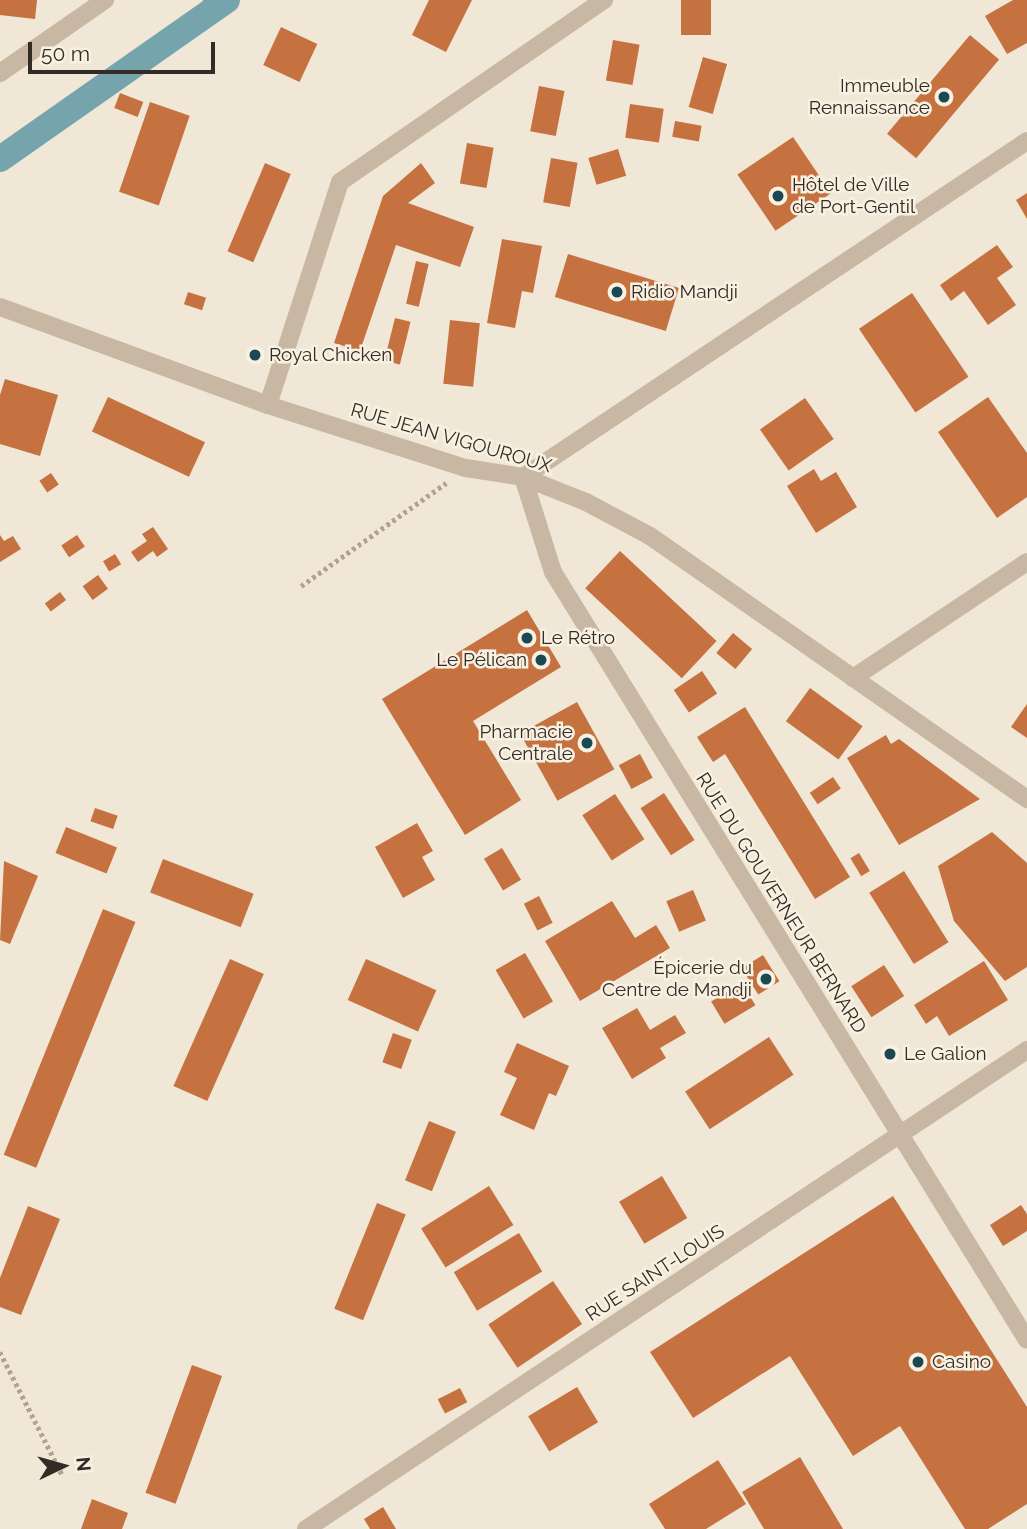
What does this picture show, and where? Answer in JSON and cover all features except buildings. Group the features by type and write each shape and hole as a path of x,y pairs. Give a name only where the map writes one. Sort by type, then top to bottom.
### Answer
{"street":[{"path":"1,69 105,0"},
{"path":"268,404 340,182 604,0"},
{"path":"523,477 1027,141"},
{"name":"RUE JEAN VIGOUROUX","path":"0,307 268,404 466,468 523,477 586,502 650,536 1027,799"},
{"name":"RUE DU GOUVERNEUR BERNARD","path":"523,477 553,572 1027,1340"},
{"path":"853,678 1027,562"},
{"name":"RUE SAINT-LOUIS","path":"306,1529 900,1138 1027,1050"}],"path":[{"path":"301,586 466,468"},
{"path":"0,1352 62,1474"}],"waterway":[{"path":"207,0 214,9"},
{"path":"0,159 227,0"}],"place":[{"name":"Immeuble Rennaissance","path":"944,97"},
{"name":"Hôtel de Ville de Port-Gentil","path":"778,196"},
{"name":"Ridio Mandji","path":"617,292"},
{"name":"Royal Chicken","path":"255,355"},
{"name":"Le Rétro","path":"527,638"},
{"name":"Le Pélican","path":"541,660"},
{"name":"Pharmacie Centrale","path":"587,743"},
{"name":"Épicerie du Centre de Mandji","path":"766,979"},
{"name":"Le Galion","path":"890,1054"},
{"name":"Casino","path":"918,1362"}]}
